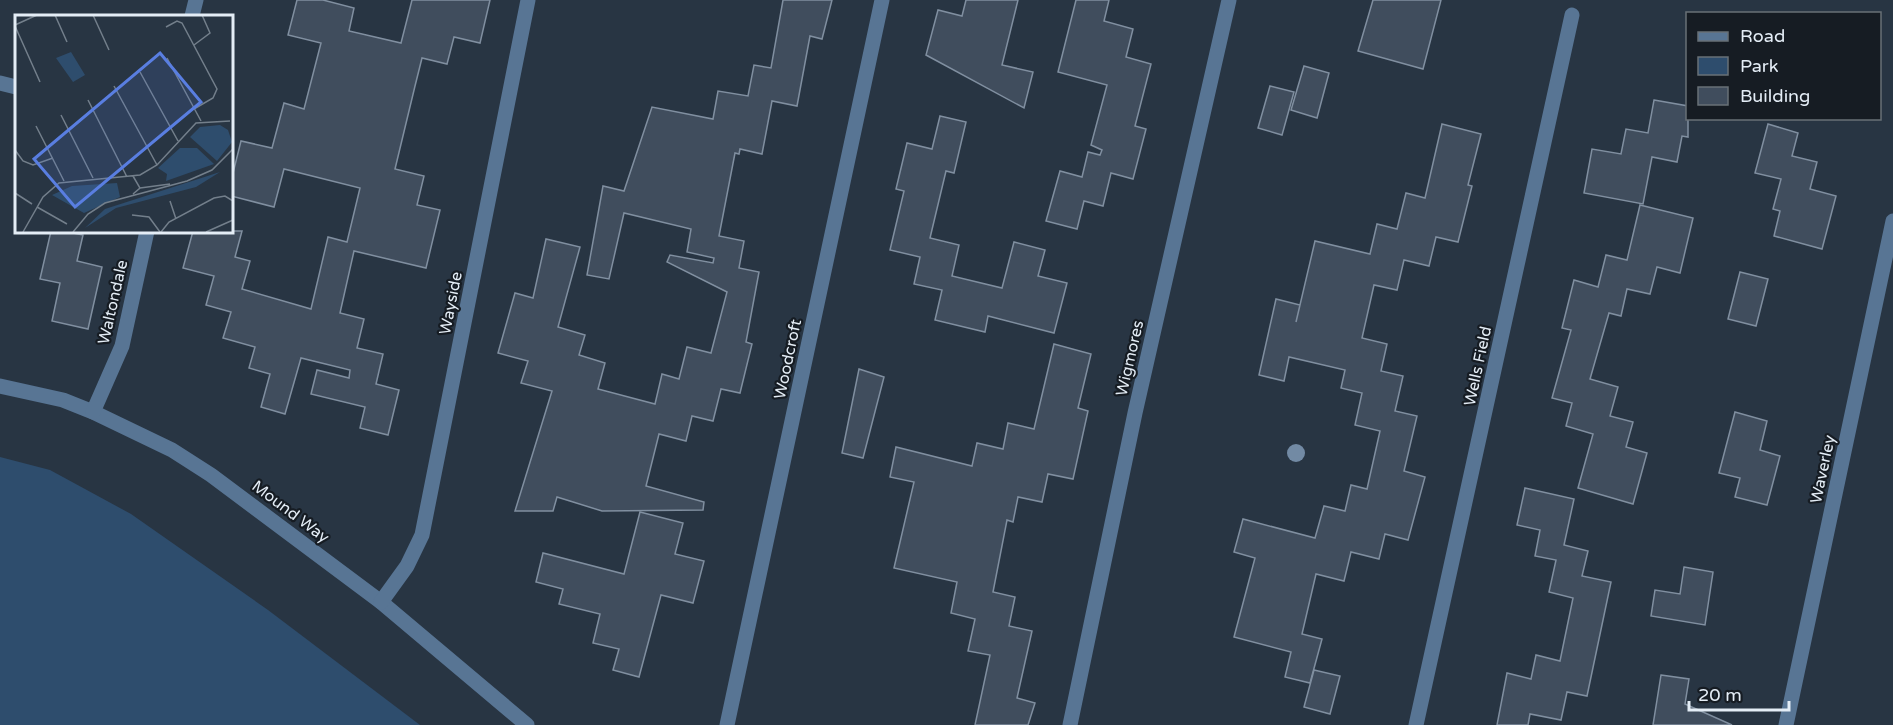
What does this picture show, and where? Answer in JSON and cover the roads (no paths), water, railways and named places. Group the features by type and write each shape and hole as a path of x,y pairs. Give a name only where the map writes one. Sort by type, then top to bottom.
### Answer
{"street":[{"path":"192,15 195,0"},
{"name":"Wayside","path":"381,602 407,566 422,535 528,0"},
{"name":"Woodcroft","path":"727,725 882,0"},
{"name":"Wigmores","path":"1070,725 1135,413 1229,0"},
{"name":"Wells Field","path":"1416,725 1572,15"},
{"path":"0,83 15,87"},
{"name":"Waverley","path":"1786,725 1893,221"},
{"name":"Waltondale","path":"93,412 122,346 147,232"},
{"name":"Mound Way","path":"0,386 63,400 93,412 172,450 211,475 381,602 527,725"}]}
